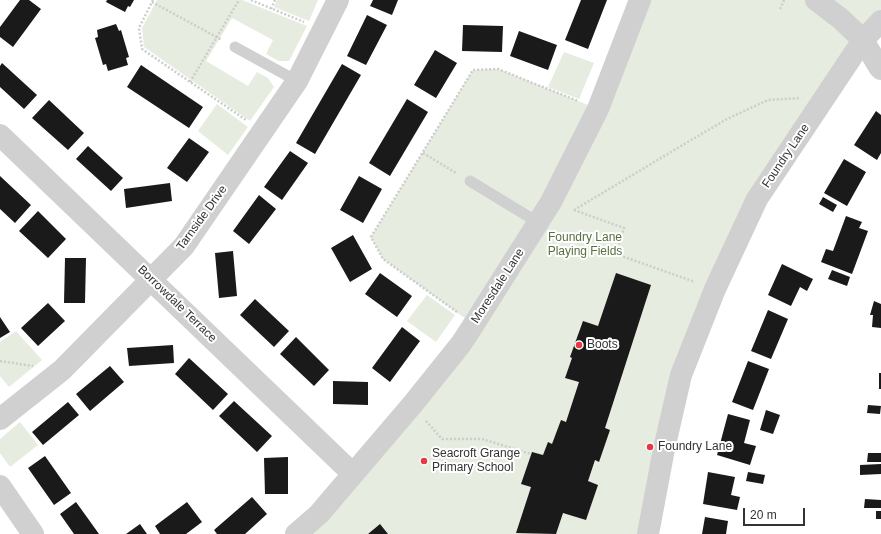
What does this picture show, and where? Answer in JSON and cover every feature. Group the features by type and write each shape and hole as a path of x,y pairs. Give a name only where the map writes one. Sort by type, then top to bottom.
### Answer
{"street":[{"name":"Tarnside Drive","path":"1,416 62,370 184,246 263,132 296,81 324,30 338,0"},
{"name":"Moresdale Lane","path":"296,534 319,514 412,406 461,344 474,324 551,202 598,109 640,0"},
{"path":"816,0 841,19 863,40 881,69"},
{"name":"Foundry Lane","path":"648,534 664,449 681,375 715,289 757,199 863,40 881,21"},
{"name":"Borrowdale Terrace","path":"0,135 353,474"},
{"path":"0,486 33,534"}],"lane":[{"path":"235,47 296,81"},
{"path":"470,181 538,223"}],"path":[{"path":"190,82 239,0"},
{"path":"251,0 324,30"},
{"path":"271,9 275,0"},
{"path":"780,9 784,0"},
{"path":"235,47 152,1 139,28 142,49 263,132"},
{"path":"474,324 383,259 371,237 473,70 498,69 598,109"},
{"path":"574,210 727,119 768,100 826,96"},
{"path":"423,153 470,181"},
{"path":"551,202 624,228 616,254 715,289"},
{"path":"412,406 442,439 482,439 531,454"}],"green space":[{"path":"157,0 242,0 307,26 289,61 279,61 266,54 273,40 232,18 206,61 248,86 257,72 268,78 274,87 250,121 144,47 142,28"},
{"path":"277,0 318,0 309,21 274,7"},
{"name":"Foundry Lane Playing Fields","path":"640,0 881,0 881,19 863,40 715,289 648,534 296,534 473,324 383,259 371,237 473,70 498,69 598,109"},
{"path":"564,52 594,63 579,99 548,87"},
{"path":"217,104 248,127 228,155 198,131"},
{"path":"427,295 455,315 436,342 407,321"},
{"path":"16,331 42,360 9,387 0,376 0,342"},
{"path":"20,422 38,445 10,467 0,453 0,439"}],"building":[{"path":"20,0 29,0 41,9 13,47 0,37 0,27"},
{"path":"107,0 134,0 125,12 106,2"},
{"path":"373,0 398,0 392,15 370,6"},
{"path":"581,0 607,0 588,49 565,40"},
{"path":"367,15 387,25 366,65 347,56"},
{"path":"116,24 119,31 121,30 129,57 126,58 128,65 108,71 106,64 103,65 95,38 98,37 97,30"},
{"path":"463,25 503,26 502,52 462,51"},
{"path":"519,31 557,45 548,70 510,56"},
{"path":"435,50 457,63 436,98 414,85"},
{"path":"2,63 37,95 24,109 0,87 0,66"},
{"path":"342,64 361,75 315,154 296,143"},
{"path":"141,65 203,107 189,128 127,87"},
{"path":"407,99 428,112 390,176 369,163"},
{"path":"49,100 84,133 68,150 32,118"},
{"path":"876,111 881,115 881,153 877,160 854,145"},
{"path":"189,138 209,152 187,182 167,168"},
{"path":"88,146 123,178 111,191 76,159"},
{"path":"290,151 308,163 282,200 264,187"},
{"path":"844,159 866,172 847,206 824,193"},
{"path":"0,176 31,205 15,223 0,209"},
{"path":"359,176 382,189 363,223 340,210"},
{"path":"170,183 172,201 126,208 124,189"},
{"path":"259,195 276,209 249,244 233,231"},
{"path":"823,197 837,205 833,212 819,204"},
{"path":"38,211 66,239 48,258 19,231"},
{"path":"846,216 862,222 859,228 868,231 852,274 821,262 826,249 833,251"},
{"path":"353,235 372,269 350,282 331,248"},
{"path":"233,251 237,296 219,298 215,253"},
{"path":"65,258 86,258 85,303 64,303"},
{"path":"782,264 813,279 807,291 800,287 791,306 768,295"},
{"path":"832,270 850,277 847,286 828,279"},
{"path":"380,273 412,296 397,317 365,294"},
{"path":"616,273 651,285 605,428 610,430 599,462 595,460 588,481 598,485 586,520 563,513 556,534 516,533 531,487 521,484 532,452 543,455 548,442 552,444 561,420 566,422 579,382 565,378 572,358 570,357 583,321 598,326"},
{"path":"255,299 289,331 274,347 240,315"},
{"path":"874,301 881,304 881,328 872,327 873,315 870,315"},
{"path":"48,303 65,321 38,346 21,328"},
{"path":"768,310 788,319 771,359 751,351"},
{"path":"0,317 10,332 0,338"},
{"path":"402,327 420,341 390,382 372,368"},
{"path":"296,337 329,370 314,386 280,354"},
{"path":"173,345 174,363 129,366 127,348"},
{"path":"189,358 228,394 213,410 175,374"},
{"path":"748,361 769,369 753,410 732,402"},
{"path":"110,366 124,382 90,411 76,394"},
{"path":"879,373 881,373 881,389 879,389"},
{"path":"333,381 368,382 368,405 333,404"},
{"path":"234,401 272,436 257,452 219,416"},
{"path":"68,402 79,415 43,445 32,432"},
{"path":"868,405 881,406 880,414 867,413"},
{"path":"766,410 780,415 773,434 760,430"},
{"path":"728,414 750,420 744,443 756,446 750,465 717,455"},
{"path":"868,453 881,453 881,462 867,462"},
{"path":"45,456 71,493 54,505 28,468"},
{"path":"288,457 288,494 265,494 264,458"},
{"path":"881,464 881,474 860,475 860,465"},
{"path":"708,472 735,477 731,495 740,497 737,510 703,504"},
{"path":"748,472 765,475 763,484 746,481"},
{"path":"252,497 267,514 245,534 217,534 214,530"},
{"path":"865,499 881,500 881,508 864,508"},
{"path":"76,502 99,534 74,534 60,514"},
{"path":"187,502 202,522 186,534 160,534 155,526"},
{"path":"876,511 881,511 881,519 876,519"},
{"path":"705,517 728,521 726,534 702,534"},
{"path":"140,524 147,534 126,534"},
{"path":"380,524 388,534 368,534"}],"place":[{"name":"Boots","path":"579,345"},
{"name":"Foundry Lane","path":"650,447"},
{"name":"Seacroft Grange Primary School","path":"424,461"}]}
